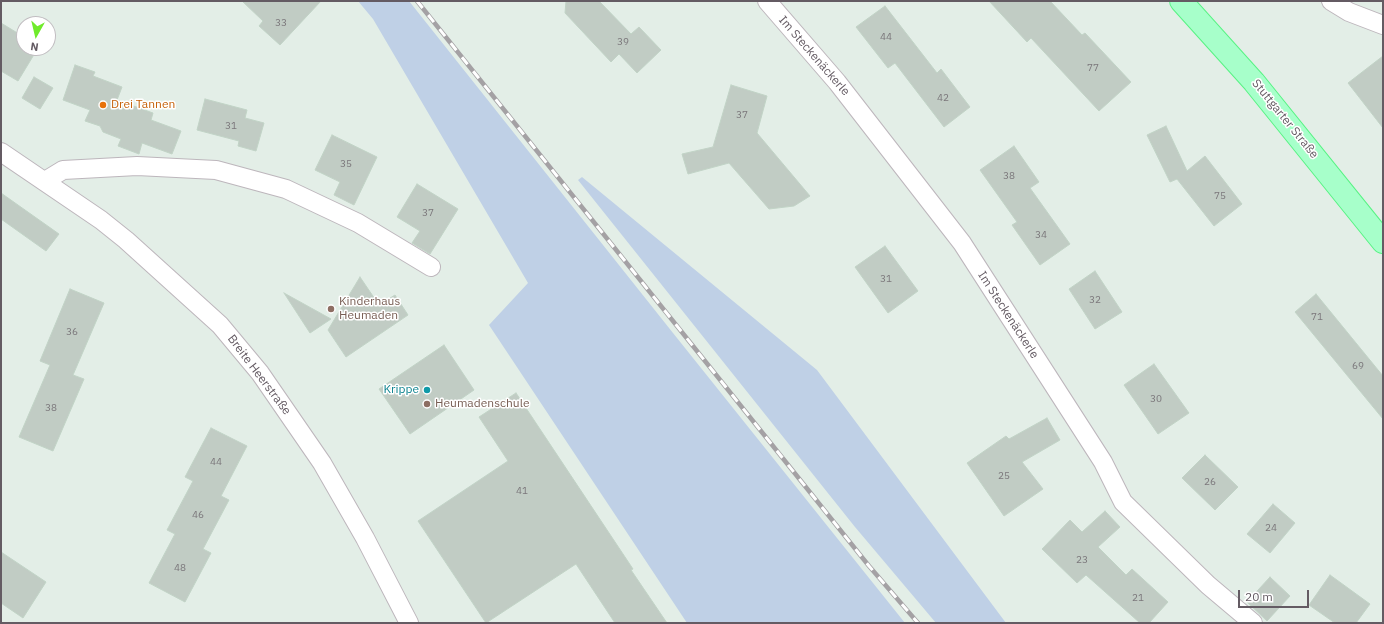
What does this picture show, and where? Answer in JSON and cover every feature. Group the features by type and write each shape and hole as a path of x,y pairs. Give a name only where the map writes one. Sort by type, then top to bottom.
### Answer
{"main road":[{"name":"Stuttgarter Straße","path":"1181,1 1254,82 1383,242"}],"street":[{"name":"Im Steckenäckerle","path":"767,1 837,82 962,243 1103,462 1123,502 1208,585 1253,623"},
{"path":"1331,1 1349,12 1383,25"},
{"name":"Breite Heerstraße","path":"1,152 101,220 126,240 220,325 255,367 322,463 365,538 409,623"},
{"path":"45,181 63,170 137,166 216,170 286,189 358,223 431,267"}],"shaded area":[{"path":"358,1 409,1 905,623 687,623 489,325 528,283 373,19"},
{"path":"582,177 817,370 1006,623 936,623 855,527 578,180"}],"building":[{"path":"242,1 321,1 280,45 259,26 263,21"},
{"path":"566,1 599,1 631,34 639,27 661,50 637,73 619,54 611,62 565,13"},
{"path":"989,1 1050,1 1082,35 1085,33 1131,82 1099,111 1031,38 1027,42"},
{"path":"885,6 937,73 941,69 970,107 944,127 895,63 888,68 856,27"},
{"path":"1,23 16,32 16,56 33,56 18,81 1,71"},
{"path":"1383,56 1383,128 1348,83"},
{"name":"Drei Tannen","path":"75,65 95,72 93,76 122,87 117,100 153,113 151,120 181,131 172,154 142,143 139,154 118,146 121,139 103,132 100,126 85,121 90,110 63,100"},
{"path":"34,77 53,88 40,109 22,98"},
{"path":"731,85 767,96 757,133 810,196 794,206 769,209 729,163 688,174 682,154 713,147"},
{"path":"205,99 247,110 245,118 264,123 256,151 238,146 239,141 197,130"},
{"path":"1166,126 1187,171 1205,156 1242,204 1214,226 1177,179 1170,182 1147,135"},
{"path":"332,135 377,157 354,205 334,195 340,182 315,170"},
{"path":"1014,146 1039,182 1030,188 1070,244 1040,265 1012,225 1017,222 980,170"},
{"path":"417,184 458,209 430,254 412,243 420,231 397,217"},
{"path":"1,193 59,234 46,251 1,219"},
{"path":"885,246 918,291 888,313 855,267"},
{"path":"1095,271 1122,312 1095,329 1069,289"},
{"path":"360,277 379,305 395,295 408,315 346,357 328,330"},
{"path":"70,289 104,303 73,375 84,379 53,451 19,437 50,365 40,361"},
{"path":"284,293 331,319 310,333"},
{"path":"1316,294 1383,376 1383,419 1295,312"},
{"name":"Krippe","path":"444,345 474,390 410,434 379,389"},
{"path":"1154,364 1189,413 1158,434 1124,385"},
{"name":"Heumadenschule","path":"516,393 633,569 631,570 667,623 615,623 576,564 486,623 418,521 508,461 479,417"},
{"path":"1047,418 1060,440 1022,462 1043,489 1004,516 967,463 1006,436 1009,439"},
{"path":"211,428 247,446 221,496 229,500 203,549 211,553 185,602 149,583 175,534 167,530 193,481 185,477"},
{"path":"1205,455 1238,487 1215,510 1182,478"},
{"path":"1273,504 1295,523 1270,553 1247,534"},
{"path":"1105,511 1120,527 1098,547 1126,575 1132,569 1168,602 1149,623 1140,623 1086,575 1077,583 1042,549 1070,520 1082,532"},
{"path":"1,552 46,582 23,618 1,603"},
{"path":"1330,575 1370,604 1356,623 1335,623 1309,605"},
{"path":"1270,577 1290,596 1267,621 1247,602"}],"railway":[{"path":"417,1 869,566 918,623"}],"place":[{"name":"Drei Tannen","path":"103,105"},
{"name":"Kinderhaus Heumaden","path":"331,309"},
{"name":"Krippe","path":"427,390"},
{"name":"Heumadenschule","path":"427,404"}]}
